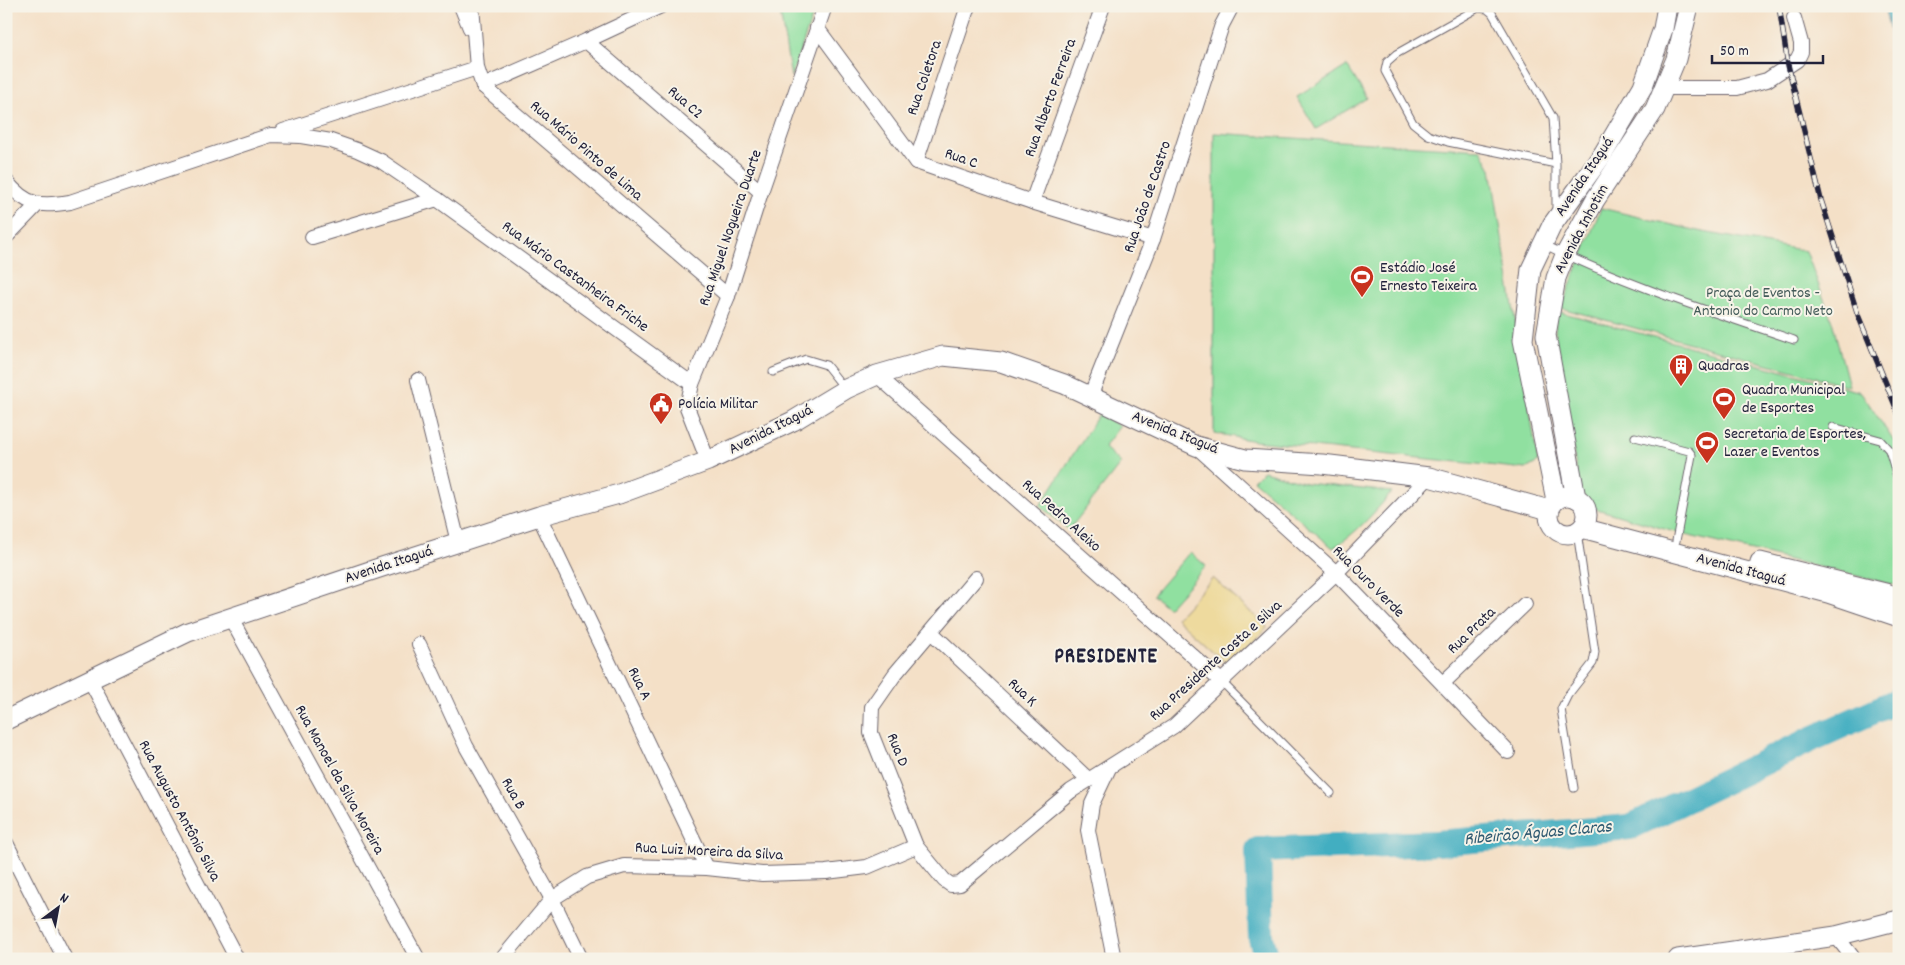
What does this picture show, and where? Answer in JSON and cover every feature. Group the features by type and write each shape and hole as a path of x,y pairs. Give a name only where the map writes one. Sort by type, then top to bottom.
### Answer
{"street":[{"path":"461,6 473,36"},
{"path":"472,6 477,68 483,86 661,6"},
{"name":"Rua Miguel Nogueira Duarte","path":"708,460 687,407 692,384 728,296 761,192 825,6"},
{"name":"Rua Coletora","path":"916,162 968,6"},
{"name":"Rua Alberto Ferreira","path":"1032,202 1103,6"},
{"name":"Rua João de Castro","path":"1090,397 1153,239 1222,26 1232,6"},
{"name":"Avenida Itaguá","path":"1553,505 1523,340 1531,269 1558,217 1603,154 1643,86 1663,29 1668,6"},
{"name":"Avenida Inhotim","path":"1576,498 1546,335 1556,278 1565,255 1595,200 1655,109 1676,60 1689,6"},
{"path":"1664,88 1737,88 1767,80 1797,60 1801,52 1801,43 1794,18"},
{"path":"817,28 916,162"},
{"name":"Rua C2","path":"586,41 761,192"},
{"path":"270,135 477,68"},
{"name":"Rua Mário Pinto de Lima","path":"483,86 728,296"},
{"name":"Rua Mário Castanheira Friche","path":"37,205 54,205 70,202 270,135 301,136 331,141 381,161 437,199 692,384"},
{"name":"Rua C","path":"916,162 1032,202 1153,239"},
{"path":"6,181 25,200 37,205 6,237"},
{"path":"312,237 437,199"},
{"path":"1558,217 1579,228"},
{"name":"Avenida Itaguá","path":"6,720 188,632 539,516 619,494 708,460 793,421 846,389 878,375 943,356 1001,362 1064,384 1196,446 1245,459 1322,464 1429,477 1553,505"},
{"name":"Rua Pedro Aleixo","path":"878,375 1222,682"},
{"path":"418,380 458,542"},
{"name":"Rua Ouro Verde","path":"1196,446 1336,574 1444,683 1508,752"},
{"name":"Rua Presidente Costa e Silva","path":"960,884 1071,791 1174,726 1336,574 1429,477"},
{"name":"Avenida Itaguá","path":"1576,498 1566,496 1553,505 1548,516 1553,528 1564,534 1582,526 1676,541 1889,594 1899,600"},
{"path":"1576,498 1585,507 1582,526"},
{"name":"Rua A","path":"539,516 707,868"},
{"name":"Avenida Itaguá","path":"1582,526 1828,593 1899,617"},
{"name":"Rua D","path":"960,884 951,885 944,880 916,846 871,733 872,707 895,674 976,578"},
{"name":"Rua Prata","path":"1444,683 1525,604"},
{"name":"Rua Manoel da Silva Moreira","path":"230,617 418,959"},
{"name":"Rua K","path":"931,632 1089,780"},
{"name":"Rua B","path":"419,644 466,746 552,899 581,959"},
{"name":"Rua Augusto Antônio Silva","path":"90,680 237,959"},
{"path":"1109,768 1092,804 1088,830 1114,959"},
{"path":"6,843 65,959"},
{"name":"Rua Luiz Moreira da Silva","path":"502,959 552,899 587,877 624,866 707,868 762,874 826,872 867,866 916,846"},
{"path":"1678,959 1836,936 1899,920"},
{"path":"1836,936 1854,959"}],"lane":[{"path":"1556,164 1448,142 1428,135 1413,123 1385,71 1387,62 1396,54 1478,8 1487,9 1492,13 1553,118 1556,164 1556,207 1558,217"},
{"path":"1543,244 1660,294 1794,340"},
{"path":"772,372 806,359 826,365 846,389"},
{"path":"1833,427 1880,440 1889,450 1899,483"},
{"path":"1634,437 1689,451 1692,455 1676,541"},
{"path":"1574,788 1561,709 1568,695 1593,663 1595,652 1582,526"},
{"path":"1222,682 1330,793"}],"green space":[{"path":"779,6 816,6 791,77"},
{"path":"1347,66 1367,98 1316,129 1297,97"},
{"name":"Estádio José Ernesto Teixeira","path":"1214,133 1481,150 1491,169 1538,462 1526,469 1255,441 1214,433"},
{"name":"Praça de Eventos - Antonio do Carmo Neto","path":"1601,208 1698,231 1806,251 1832,321 1849,386 1561,308"},
{"name":"Quadra Municipal de Esportes","path":"1556,311 1861,392 1899,449 1899,586 1681,534 1590,508 1580,492 1555,338"},
{"path":"1099,414 1120,426 1104,447 1121,463 1069,530 1040,506"},
{"path":"1264,471 1306,483 1392,492 1372,515 1333,548 1253,480"},
{"path":"1190,552 1206,566 1168,608 1153,595"}],"sand":[{"path":"1213,578 1267,627 1230,667 1176,618"}],"water":[{"path":"1884,6 1899,6 1899,71"}],"waterway":[{"name":"Ribeirão Águas Claras","path":"1267,959 1261,938 1258,850 1437,843 1630,827 1812,739 1899,700"}],"railway":[{"path":"1779,6 1788,65 1821,200 1858,315 1899,415"}],"place":[{"name":"Estádio José Ernesto Teixeira","path":"1362,298"},
{"name":"Quadras","path":"1681,387"},
{"name":"Quadra Municipal de Esportes","path":"1724,420"},
{"name":"Polícia Militar","path":"661,425"},
{"name":"Secretaria de Esportes, Lazer e Eventos","path":"1707,464"}],"district":[{"name":"PRESIDENTE","path":"1106,658"}]}
